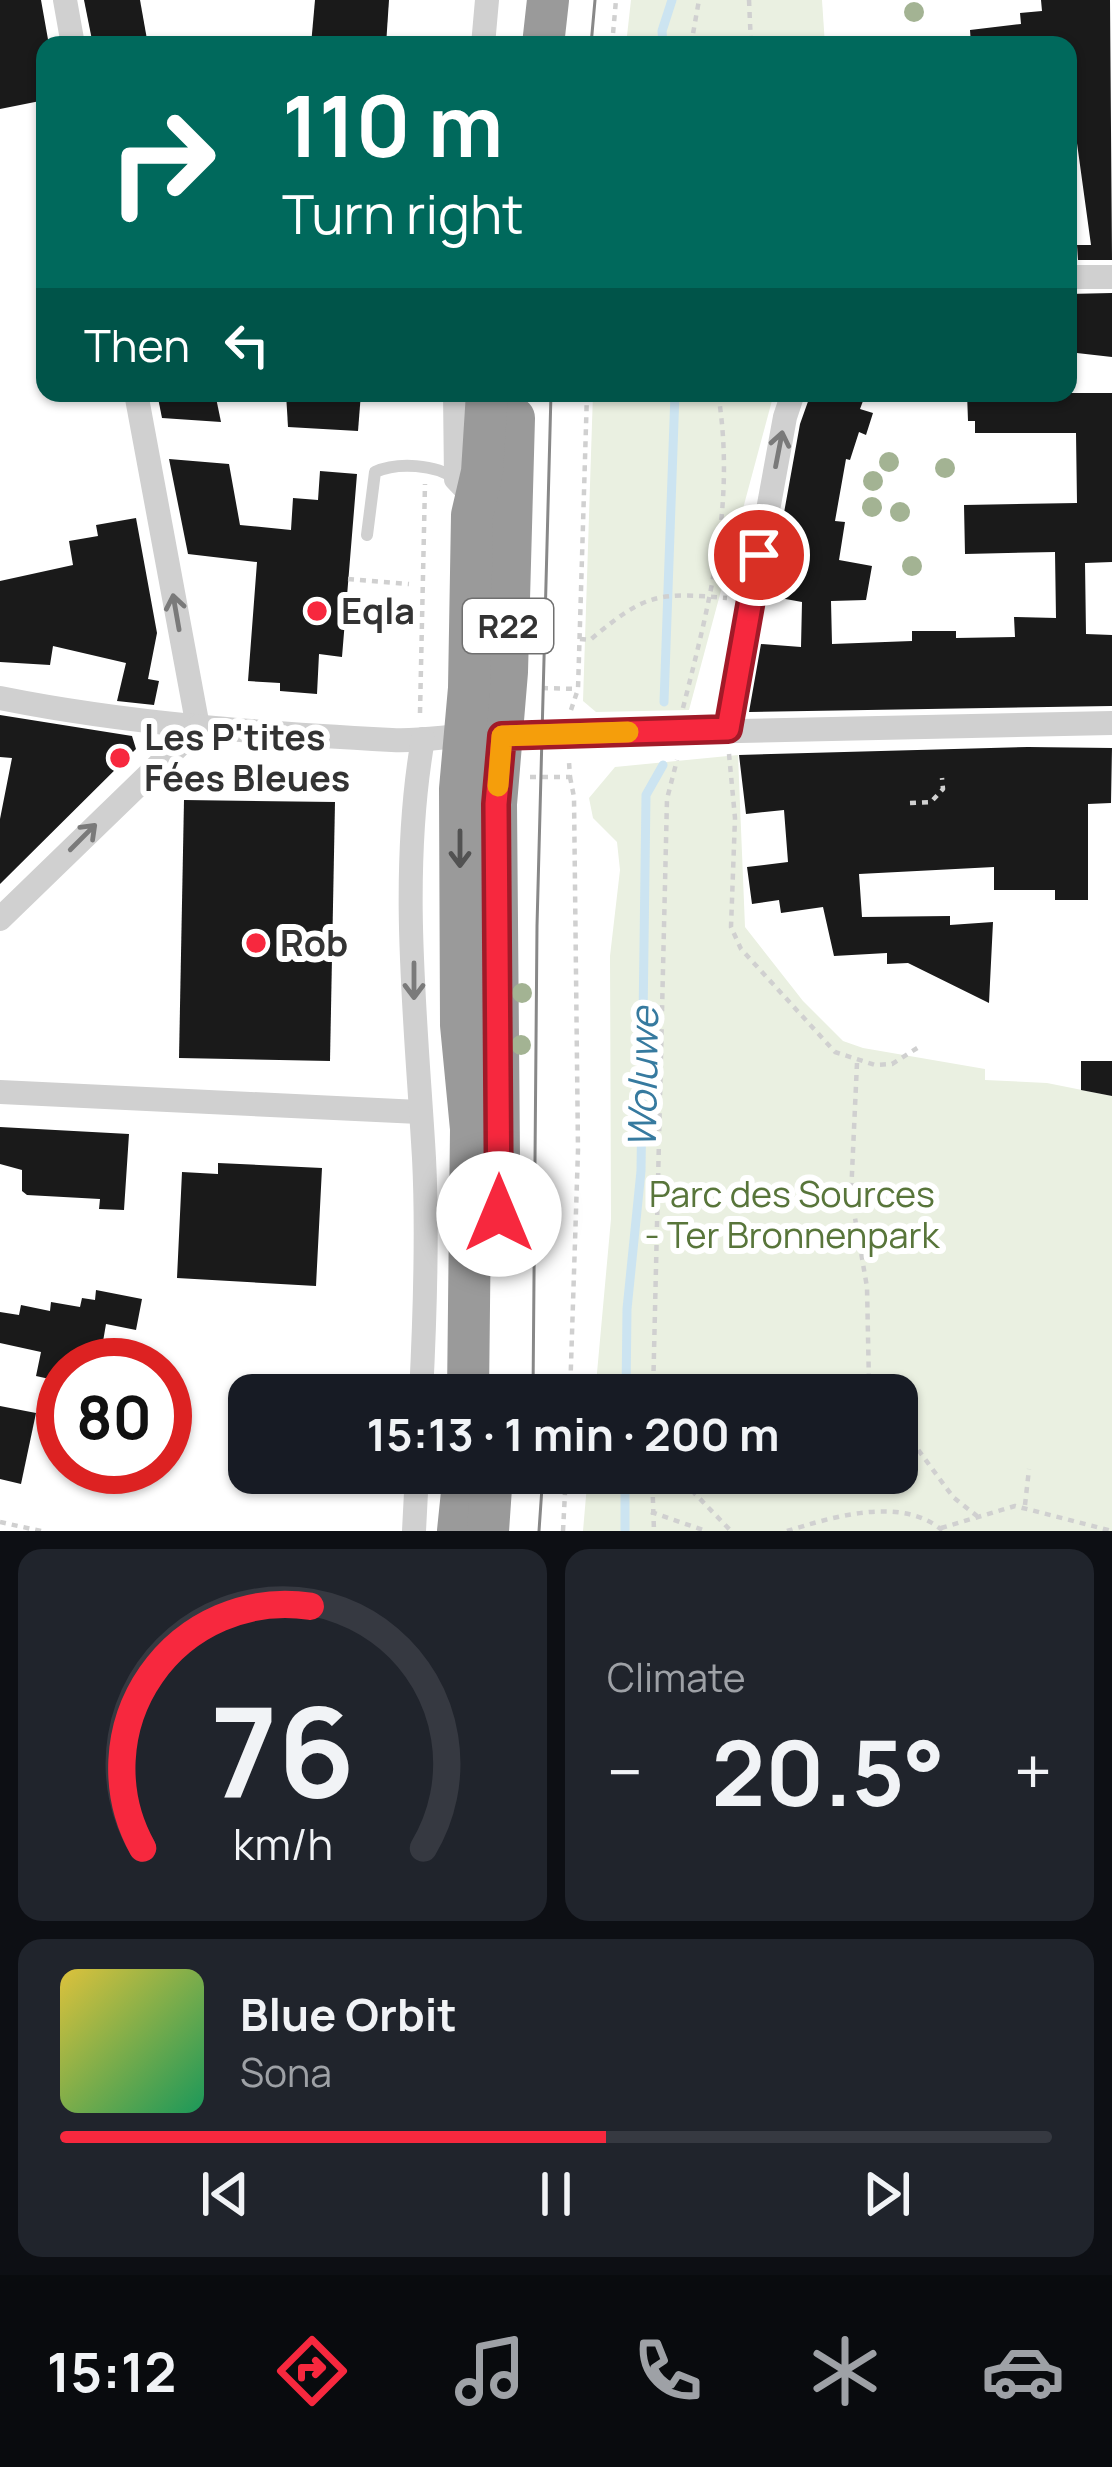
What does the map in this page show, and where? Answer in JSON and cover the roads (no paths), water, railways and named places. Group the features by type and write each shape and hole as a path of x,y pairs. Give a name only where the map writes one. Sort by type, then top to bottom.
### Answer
{"highway":[{"path":"516,36 520,0"},
{"path":"544,36 548,0"},
{"name":"R22","path":"486,402 482,472 465,489 483,734 496,804 496,1374"},
{"name":"R22","path":"469,1374 471,1129 461,1025 460,789 483,734 514,402"},
{"path":"458,1531 462,1494"},
{"path":"488,1531 491,1494"}],"street":[{"path":"65,0 71,36"},
{"path":"484,36 487,0"},
{"path":"1077,277 1112,277"},
{"path":"138,402 198,727"},
{"path":"454,402 452,443 465,489"},
{"path":"728,729 791,402"},
{"path":"0,698 116,720 423,739 483,734 1112,723"},
{"path":"0,919 198,727"},
{"path":"421,1374 424,1173 415,1069 413,793 423,739"},
{"path":"0,1092 419,1112"},
{"path":"414,1531 416,1494"}],"lane":[{"path":"425,468 452,443"},
{"path":"367,535 375,472 388,466 445,471 465,489"}],"waterway":[{"name":"Woluwe","path":"662,36 672,0"},
{"name":"Woluwe","path":"664,702 675,402"},
{"name":"Woluwe","path":"626,1374 627,1309 641,1171 646,795 663,765"},
{"name":"Woluwe","path":"625,1494 625,1531"}],"tram line":[{"path":"592,36 595,0"},
{"path":"533,1374 537,926 551,402"},
{"path":"539,1531 542,1494"}],"place":[{"name":"Eqla","path":"317,611"},
{"name":"Les P'tites Fées Bleues","path":"120,758"},
{"name":"Rob","path":"256,943"}],"park label":[{"name":"Parc des Sources - Ter Bronnenpark","path":"792,1214"}]}
